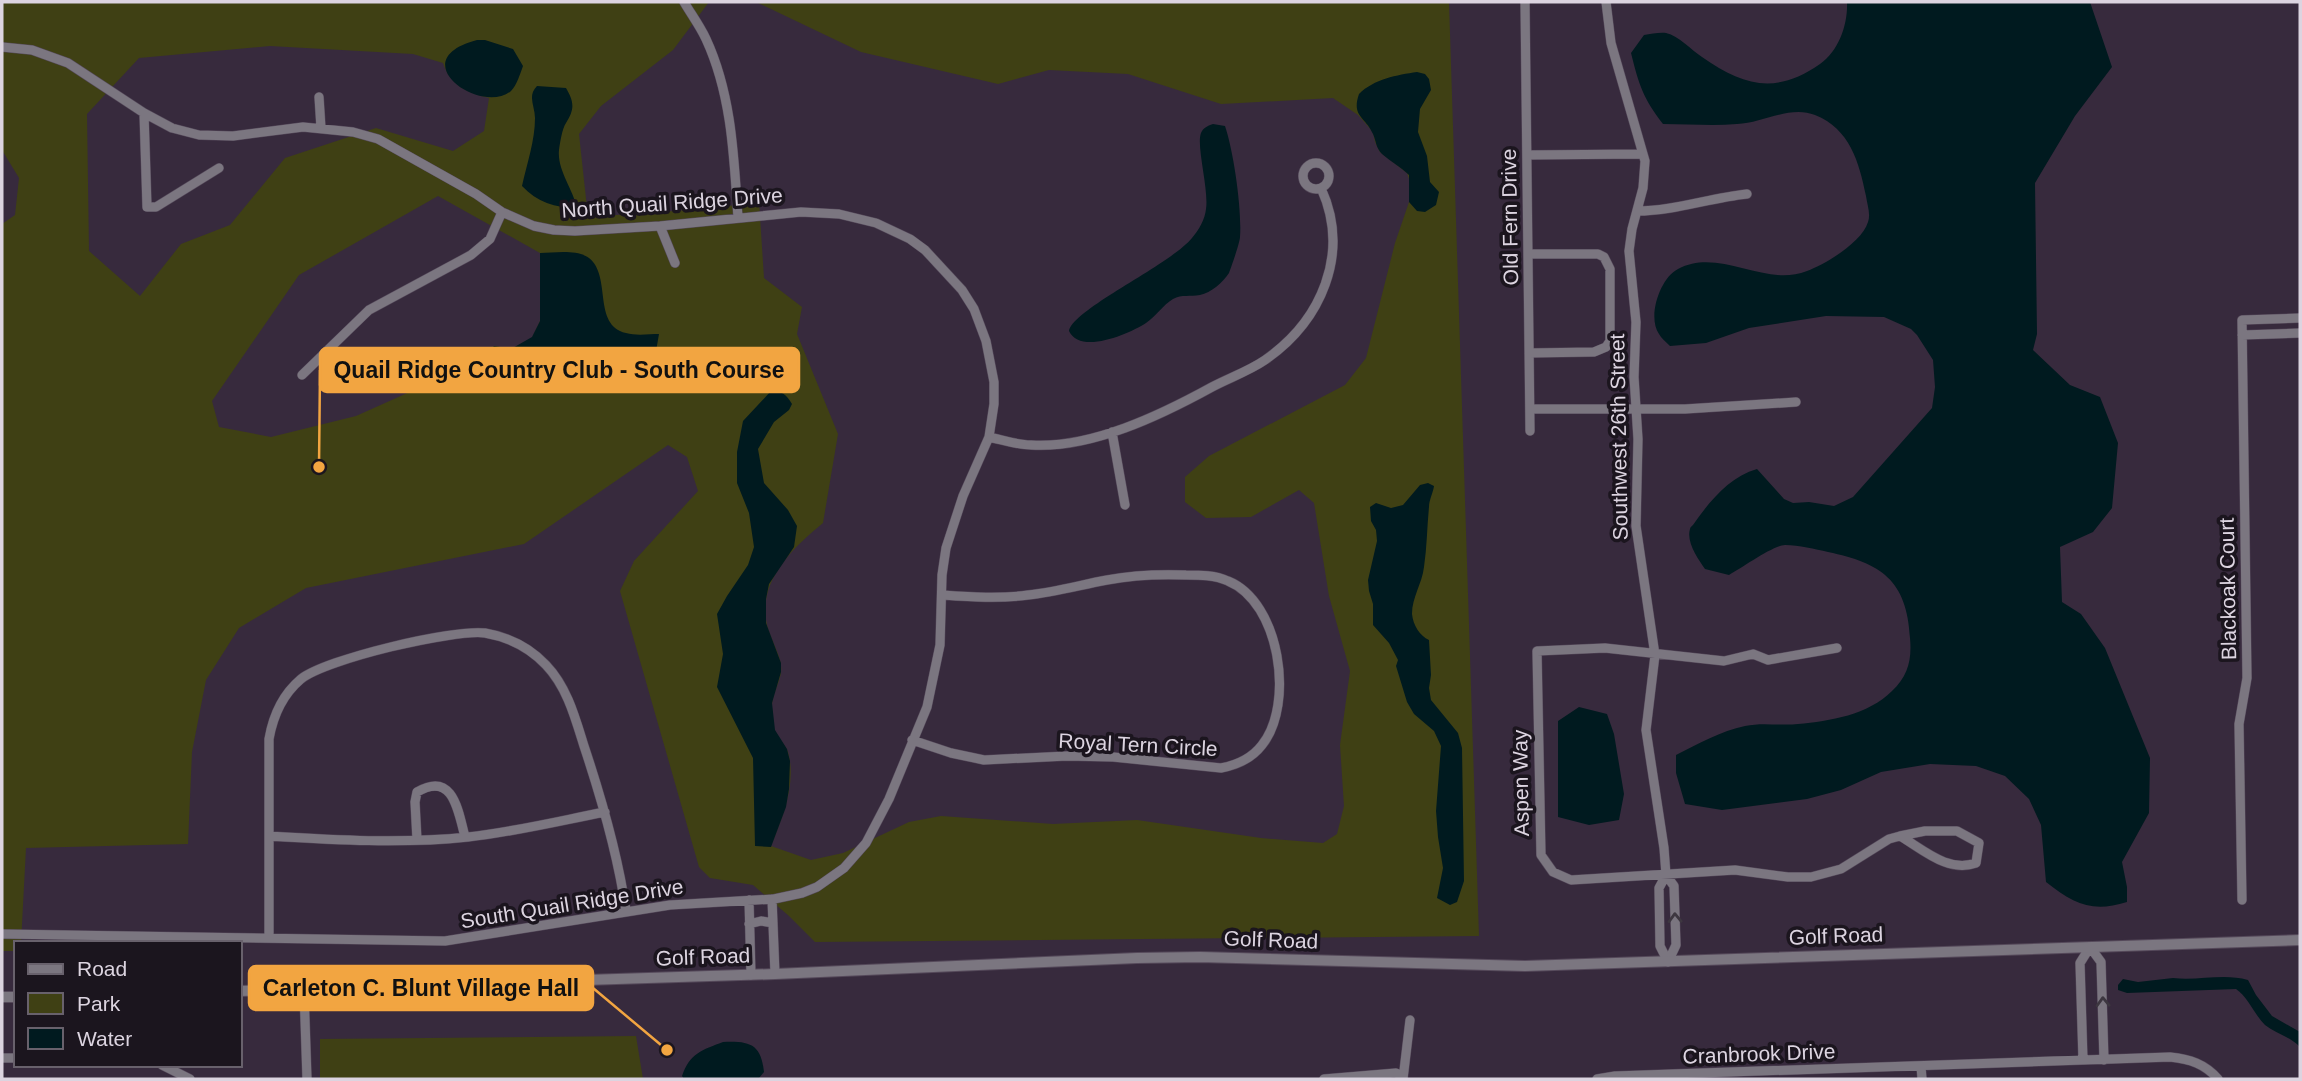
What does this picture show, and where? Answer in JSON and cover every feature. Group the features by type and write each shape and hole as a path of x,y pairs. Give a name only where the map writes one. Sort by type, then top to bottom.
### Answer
{"street":[{"path":"684,2 705,37 716,63 729,113 738,218"},
{"name":"Old Fern Drive","path":"1525,2 1530,431"},
{"name":"Southwest 26th Street","path":"1606,2 1611,43 1642,154 1645,175 1630,236 1629,251 1636,322 1636,526 1655,655 1646,730 1666,875 1674,886 1676,945 1668,962"},
{"name":"North Quail Ridge Drive","path":"2,47 32,50 68,63 144,113 172,128 199,135 233,136 278,129 321,128 353,132 378,139 442,174 502,212 534,226 575,231 660,226 800,212 861,218 890,229 925,250 962,290 974,309 986,341 994,382 989,437 953,521 942,575 943,595"},
{"path":"319,97 321,128"},
{"path":"144,113 147,207 156,207 219,169"},
{"path":"1527,155 1642,154"},
{"path":"989,437 1032,446 1112,432 1160,414 1263,362 1289,341 1304,324 1317,305 1332,264 1334,239 1331,216 1321,188"},
{"path":"1637,211 1661,211 1719,197 1747,194"},
{"path":"302,375 369,310 471,255 490,239 502,212"},
{"path":"660,226 675,263"},
{"path":"1528,254 1598,254 1604,257 1609,269 1609,341 1606,347 1594,352 1529,353"},
{"path":"2288,334 2288,318 2300,318"},
{"name":"Blackoak Court","path":"2242,900 2239,724 2247,678 2242,320 2288,318"},
{"path":"2242,335 2300,334"},
{"path":"1530,409 1711,408 1796,402"},
{"path":"1112,432 1125,505"},
{"name":"Royal Tern Circle","path":"912,740 984,760 1113,757 1221,768 1236,765 1258,750 1267,738 1276,711 1278,669 1272,635 1264,614 1255,601 1230,581 1200,575 1152,575 999,598 943,595"},
{"name":"South Quail Ridge Drive","path":"2,934 445,941 670,905 772,899 802,893 831,878 856,856 866,843 884,807 927,707 936,674 943,595"},
{"path":"269,937 270,739 279,706 295,684 318,668 456,633 487,633 507,639 534,654 555,676 570,703 605,812 626,911"},
{"name":"Aspen Way","path":"1655,655 1605,648 1536,651 1541,855 1553,872 1572,880 1666,875"},
{"path":"1655,655 1724,661 1753,654 1768,660 1837,648"},
{"path":"417,840 417,792 429,785 441,785 451,792 465,837"},
{"path":"270,836 361,841 465,837 496,834 605,812"},
{"path":"1666,875 1735,870 1788,877 1811,877 1841,869 1889,839 1900,836 1925,831 1956,831 1979,843 1976,863 1963,868 1949,865 1900,836"},
{"name":"Southwest 26th Street","path":"1666,875 1659,888 1660,946 1668,962"},
{"path":"772,899 775,974"},
{"path":"749,900 751,975"},
{"path":"749,924 761,921 773,923"},
{"name":"Golf Road","path":"242,991 751,975 1137,958 1200,957 1500,966 2300,940"},
{"path":"2084,1060 2080,963 2090,947 2101,962 2104,1060"},
{"path":"304,990 307,1079"},
{"path":"1324,1079 1396,1073 1403,1078 1410,1020"},
{"name":"Cranbrook Drive","path":"1597,1079 1615,1076 2185,1058 2204,1067 2218,1079"},
{"path":"1921,1066 1922,1079"},
{"path":"166,1067 190,1079"}],"green space":[{"path":"2,2 709,2 673,50 601,106 579,134 588,217 717,208 759,201 764,278 802,307 797,334 838,434 823,523 789,555 772,580 767,594 767,625 781,666 772,702 774,729 788,752 791,776 787,800 771,846 811,860 843,853 909,822 941,816 1053,824 1137,820 1261,838 1323,843 1337,834 1344,806 1340,745 1350,671 1329,596 1314,503 1299,490 1251,517 1206,518 1185,502 1185,477 1209,456 1345,385 1366,358 1395,243 1409,202 1410,182 1407,173 1380,152 1373,132 1358,115 1333,98 1221,104 1128,74 1049,70 998,84 861,52 756,2 1449,2 1479,936 815,942 753,885 710,878 699,867 620,591 634,561 698,491 687,457 668,445 524,544 306,588 239,628 206,680 192,752 188,844 26,848 21,941 14,941 14,951 2,951 2,224 15,215 19,178 2,150","holes":["270,46 413,54 443,63 450,77 461,87 489,98 484,131 453,151 376,128 285,158 230,225 181,244 140,296 89,251 87,114 139,58","438,196 540,253 540,321 532,338 511,349 494,346 481,360 356,416 271,437 219,427 212,401 299,275"]},
{"path":"636,1036 643,1079 320,1079 320,1039"}],"water":[{"path":"1847,2 2090,2 2112,67 2075,116 2035,183 2037,334 2033,350 2070,385 2100,397 2118,443 2112,508 2093,532 2060,547 2062,602 2081,614 2105,648 2150,758 2149,813 2122,862 2127,902 2104,907 2084,904 2046,882 2041,825 2029,799 2005,776 1976,766 1930,764 1881,772 1841,790 1807,799 1722,810 1685,804 1676,773 1676,755 1736,728 1758,724 1823,721 1872,706 1892,691 1902,679 1908,667 1910,646 1908,618 1897,588 1888,577 1863,562 1807,547 1785,545 1765,553 1729,575 1705,569 1691,545 1690,528 1729,484 1757,469 1784,499 1793,503 1809,502 1834,506 1853,497 1932,408 1935,387 1933,360 1917,335 1911,329 1884,317 1826,316 1749,328 1706,343 1670,346 1662,338 1654,318 1657,298 1666,281 1678,269 1694,263 1710,262 1775,275 1807,271 1833,258 1859,237 1869,219 1869,212 1860,171 1851,148 1837,129 1827,121 1806,112 1796,112 1737,124 1663,124 1642,91 1631,53 1644,35 1666,33 1732,75 1760,83 1789,80 1827,59 1844,28"},
{"path":"477,40 513,49 523,66 511,91 498,97 482,96 467,91 446,72 446,60 455,49"},
{"path":"1417,72 1425,74 1429,79 1431,90 1420,109 1418,132 1427,156 1430,182 1439,192 1436,205 1425,212 1417,211 1409,202 1409,175 1380,152 1370,128 1357,108 1359,94 1365,89 1394,76"},
{"path":"537,86 566,88 571,98 572,110 562,132 559,157 577,208 547,203 522,186 534,135 532,94"},
{"path":"1213,124 1225,126 1239,197 1240,237 1229,273 1208,292 1173,299 1146,323 1117,337 1094,342 1075,338 1069,331 1087,311 1181,249 1197,232 1206,209 1200,139 1203,130"},
{"path":"572,252 589,258 600,276 609,320 616,328 626,333 659,334 655,357 629,375 598,366 543,375 500,378 483,368 481,360 494,346 511,349 532,337 540,321 540,253"},
{"path":"771,391 783,394 792,404 789,410 774,422 758,449 764,483 788,510 797,526 794,547 769,584 766,599 766,623 781,663 772,703 775,730 787,749 790,761 786,807 771,847 755,846 753,758 717,687 723,654 717,614 748,565 754,547 749,513 737,483 737,452 743,421"},
{"path":"1428,483 1434,486 1429,504 1424,567 1412,614 1417,630 1429,640 1431,700 1458,733 1462,748 1464,881 1457,902 1450,905 1437,898 1443,868 1436,811 1441,746 1434,731 1414,714 1407,702 1396,666 1398,660 1389,643 1373,625 1373,604 1368,580 1377,541 1370,507 1376,503 1391,508 1403,505 1420,485"},
{"path":"1579,707 1607,714 1614,734 1624,794 1619,820 1589,825 1558,817 1558,721"},
{"path":"2230,977 2248,980 2272,1016 2300,1032 2300,1047 2265,1025 2236,989 2127,993 2118,990 2123,979 2138,982"},
{"path":"723,1042 740,1042 757,1050 764,1072 759,1078 684,1079 682,1076 685,1068 693,1057"}],"place":[{"name":"Quail Ridge Country Club - South Course","path":"319,467"},
{"name":"Carleton C. Blunt Village Hall","path":"667,1050"}]}
